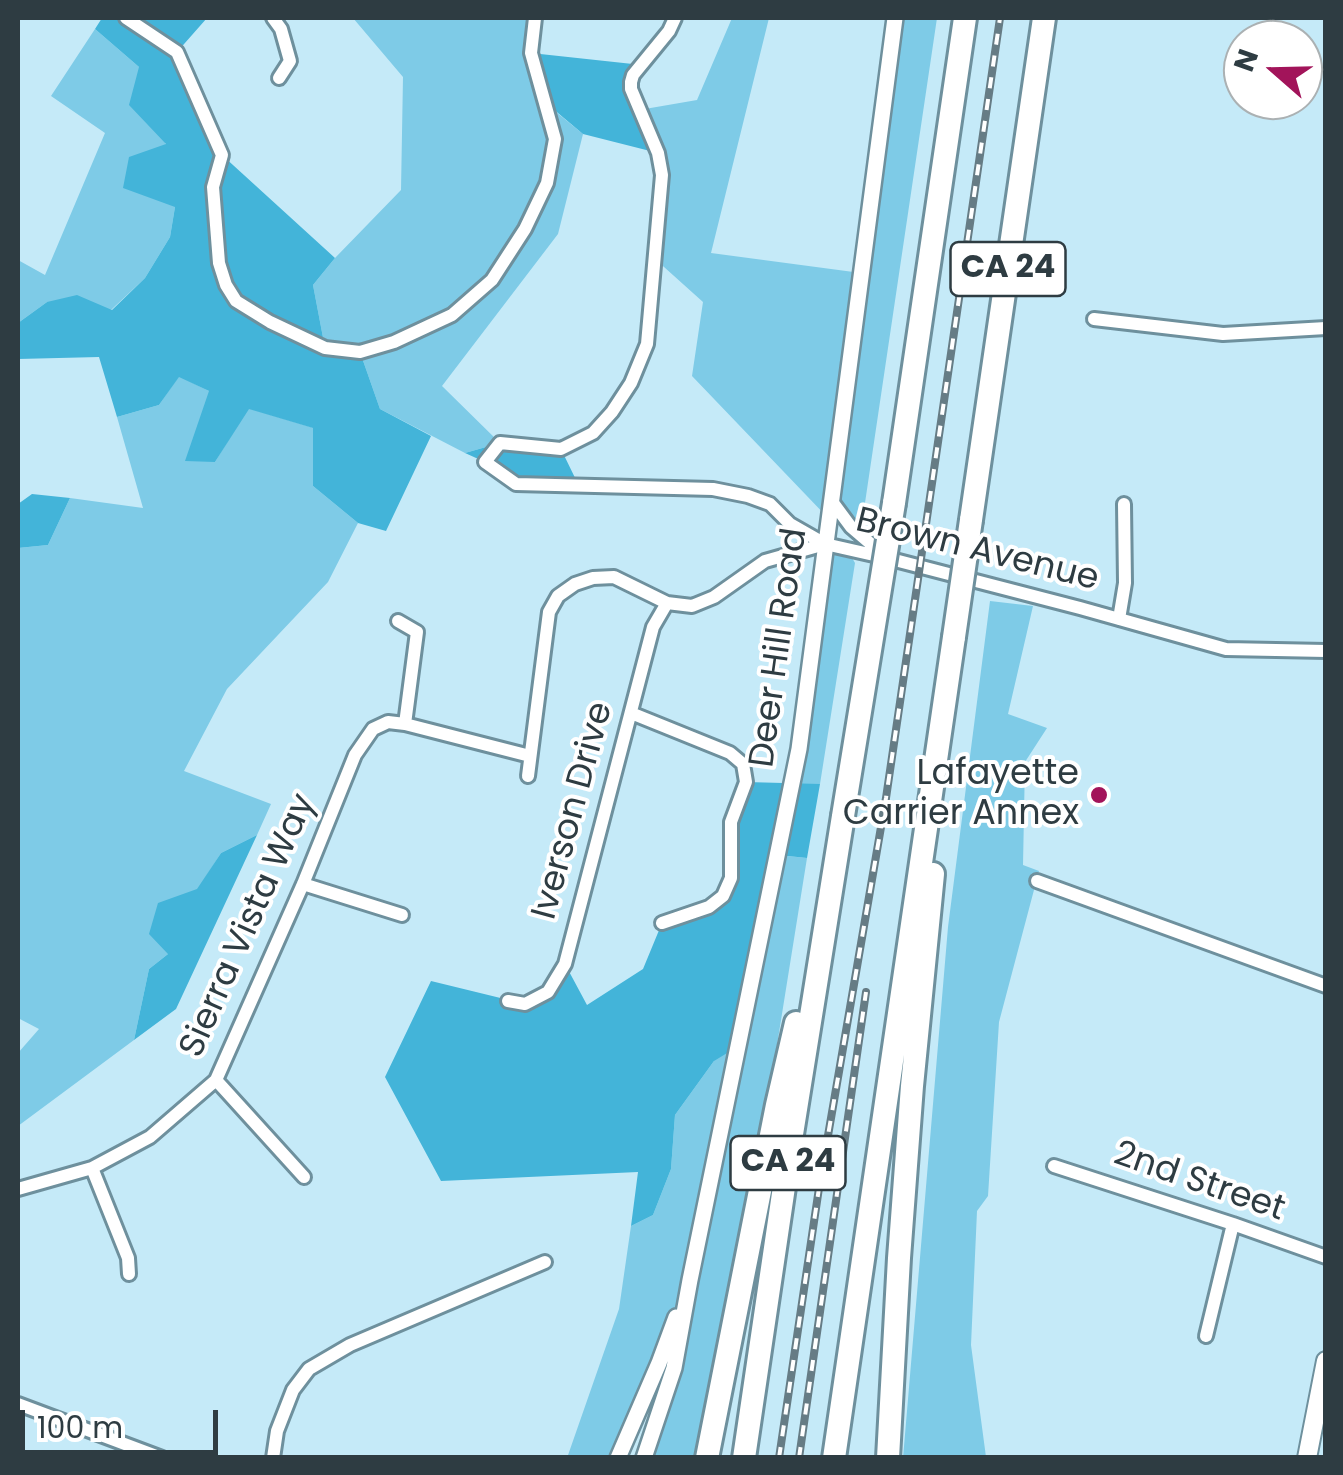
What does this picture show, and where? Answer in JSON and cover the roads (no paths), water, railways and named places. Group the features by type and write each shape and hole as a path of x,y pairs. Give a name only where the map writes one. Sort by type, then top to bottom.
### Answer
{"highway":[{"name":"CA 24","path":"744,1458 894,503 965,18"},
{"name":"CA 24","path":"834,1458 909,942 943,738 954,637 1044,18"},
{"path":"888,1458 904,1180 943,738"},
{"path":"707,1458 780,1091 834,870"}],"main road":[{"path":"1307,1458 1326,1362"}],"street":[{"path":"126,18 177,52 222,156 213,186 218,262 236,300 270,322 325,348 360,352 394,342 452,315 492,280 525,229 547,182 555,139 531,53 534,18"},
{"path":"273,18 281,29 290,61 279,78"},
{"name":"Brown Avenue","path":"675,18 670,31 631,82 662,174 647,344 631,382 593,433 561,449 500,442 485,462 516,484 713,489 748,496 770,504 790,524 826,544 1226,650 1326,651"},
{"name":"Deer Hill Road","path":"644,1458 674,1368 798,749 895,18"},
{"path":"1094,319 1223,334 1326,328"},
{"path":"831,500 852,527 887,558"},
{"path":"1119,619 1125,584 1124,504"},
{"path":"528,776 548,612 558,596 592,578 614,577 666,603 692,606 714,597 765,560 826,544"},
{"name":"Iverson Drive","path":"508,1001 525,1004 548,992 565,964 654,627 666,603"},
{"path":"398,621 417,632 405,724 530,756"},
{"path":"631,714 730,753 743,764 746,782 731,822 730,878 723,896 709,907 662,923"},
{"name":"Sierra Vista Way","path":"18,1188 92,1168 150,1138 216,1080 355,755 373,730 388,722 405,724"},
{"path":"1037,881 1326,986"},
{"path":"303,884 402,915"},
{"path":"216,1080 304,1177"},
{"name":"2nd Street","path":"1054,1166 1326,1258"},
{"path":"92,1168 128,1258 129,1274"},
{"path":"1206,1336 1233,1224"},
{"path":"273,1458 276,1431 293,1390 309,1369 350,1344 545,1262"},
{"name":"Deer Hill Road","path":"618,1458 660,1363 690,1280"},
{"path":"18,1404 162,1458"}],"railway":[{"path":"779,1458 819,1188 886,798 1000,18"},
{"path":"799,1458 866,992"}],"place":[{"name":"Lafayette Carrier Annex","path":"1099,795"}]}
